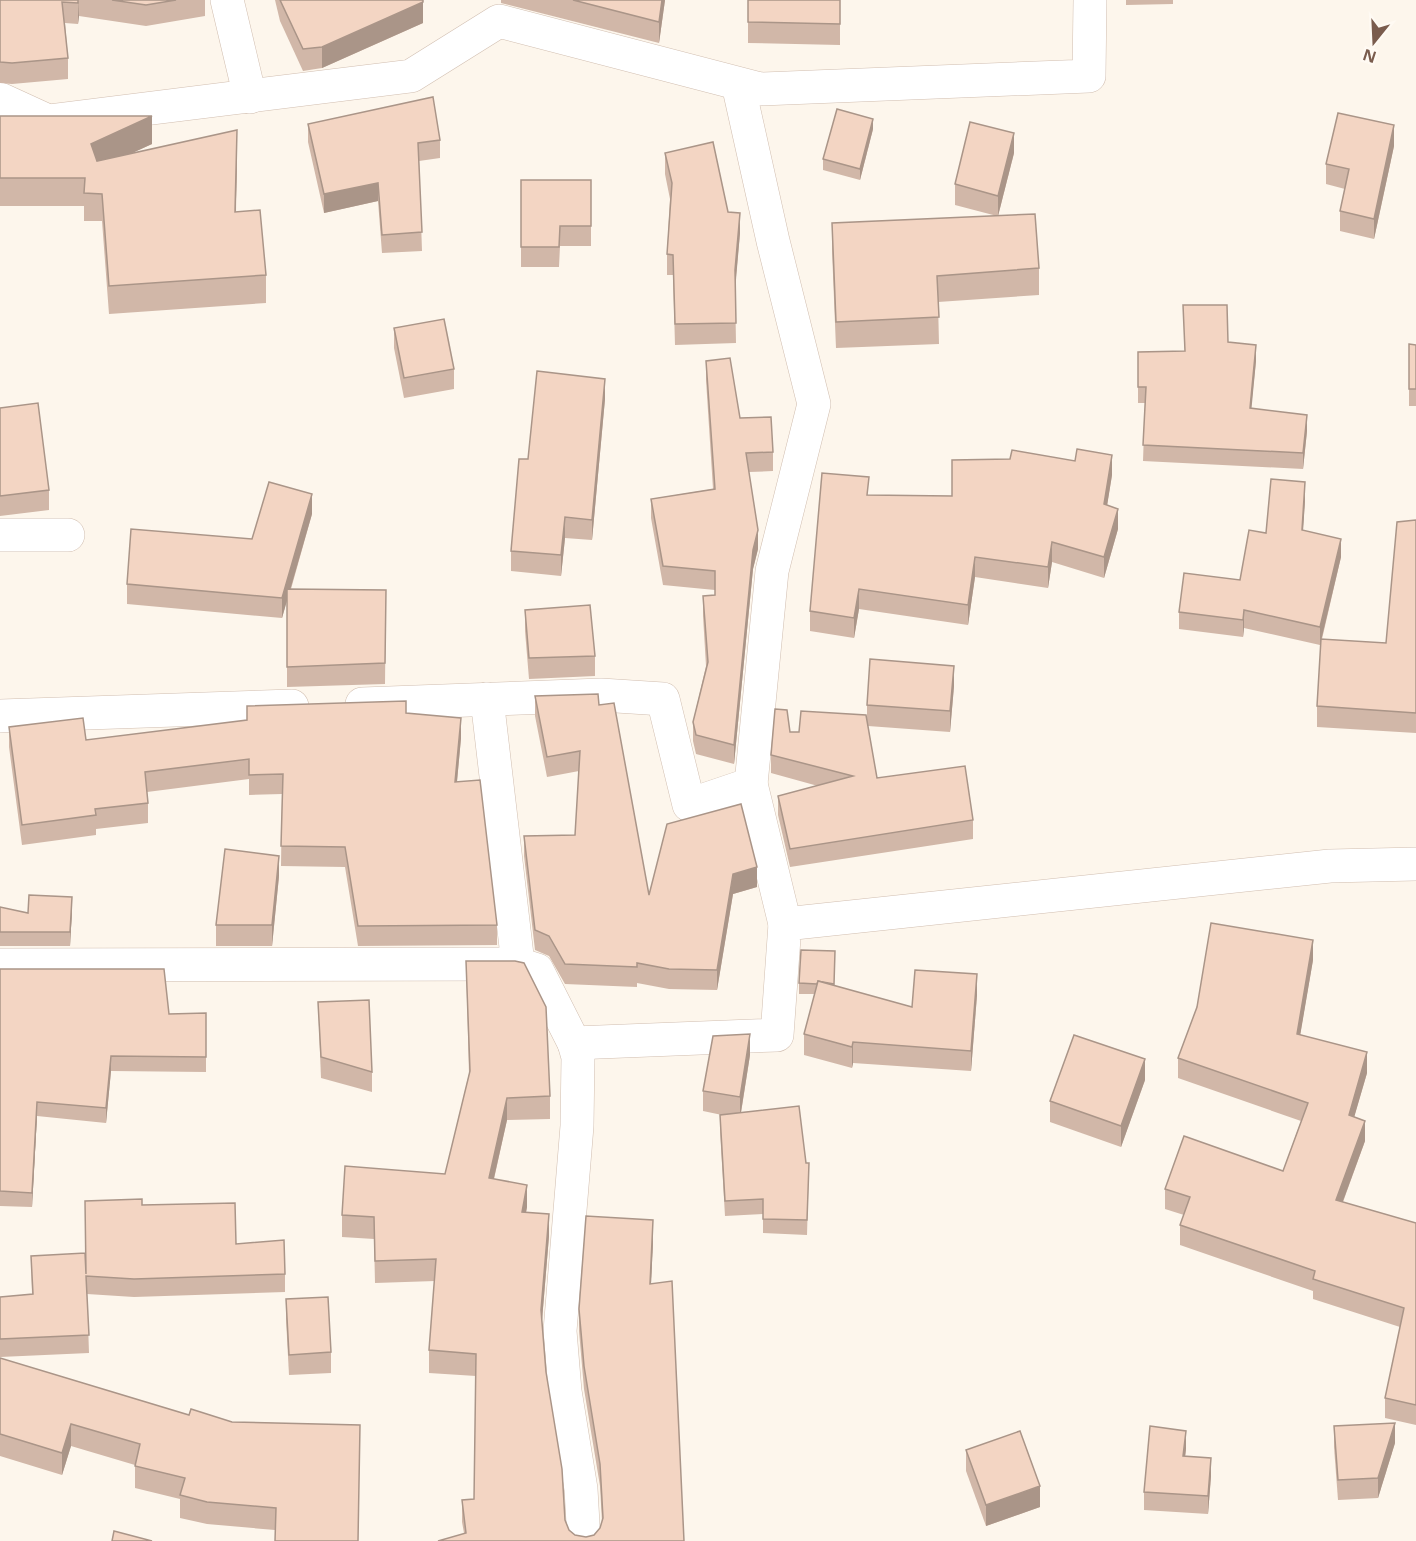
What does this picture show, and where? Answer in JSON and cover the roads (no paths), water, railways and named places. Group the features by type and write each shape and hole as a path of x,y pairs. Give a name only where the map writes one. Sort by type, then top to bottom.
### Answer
{"street":[{"path":"227,0 250,97"},
{"path":"0,99 48,121 411,76 498,21 760,89 1089,76 1090,0"},
{"path":"574,1042 777,1035 784,924 751,784 772,571 814,404 773,241 738,84"},
{"path":"0,535 68,535"},
{"path":"0,716 601,695 663,699 689,805 751,784"},
{"path":"487,699 518,964"},
{"path":"784,924 1330,866 1416,864"},
{"path":"0,965 518,964 537,970 574,1042 578,1057 577,1126 560,1332 565,1391 581,1489 584,1541"}]}
